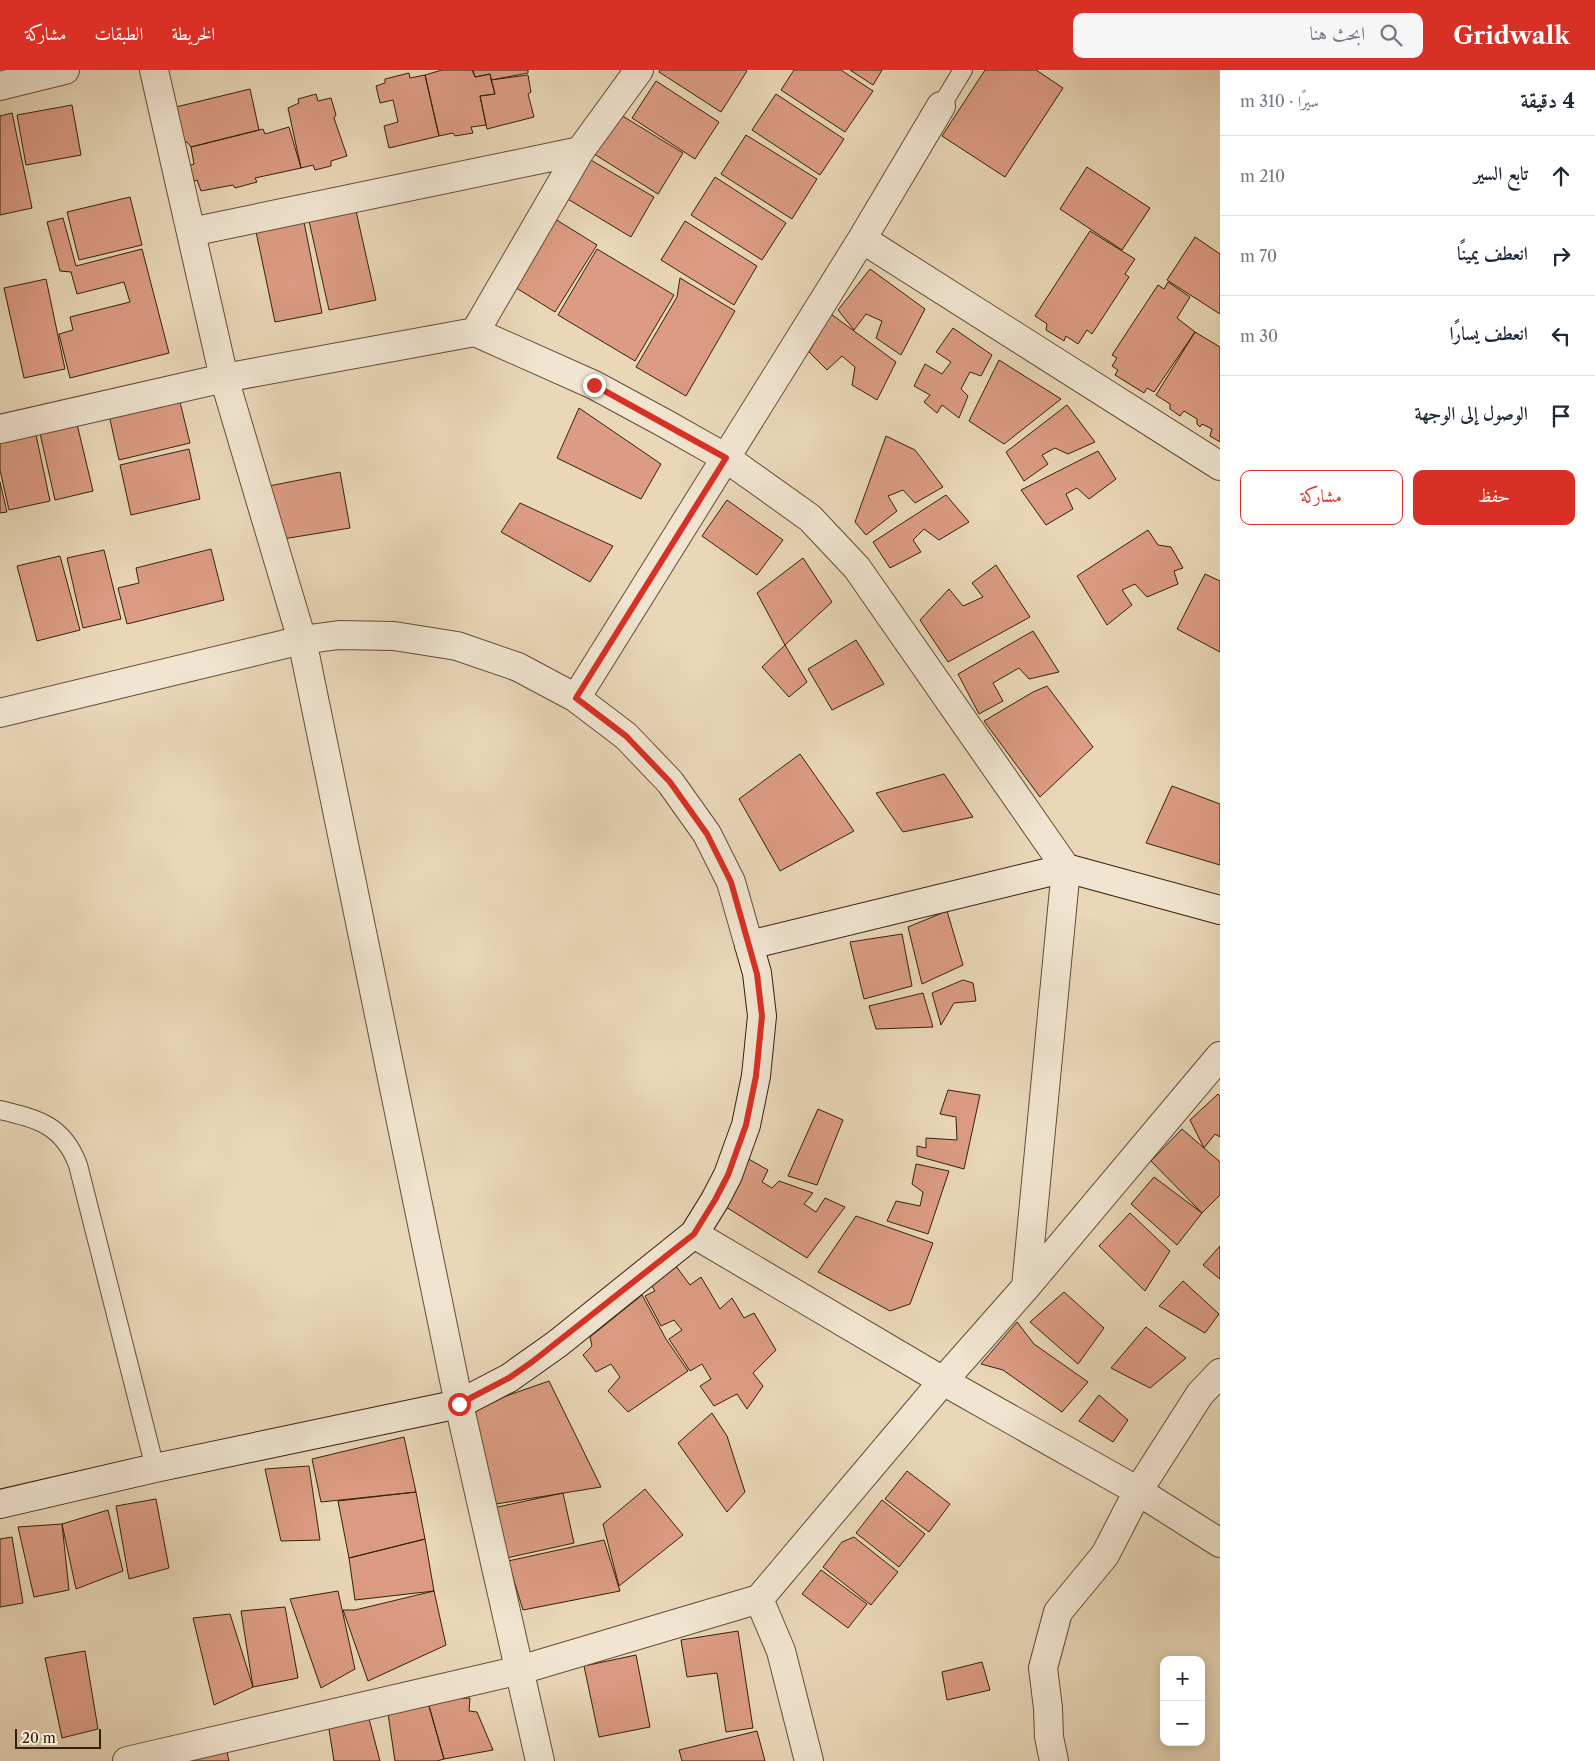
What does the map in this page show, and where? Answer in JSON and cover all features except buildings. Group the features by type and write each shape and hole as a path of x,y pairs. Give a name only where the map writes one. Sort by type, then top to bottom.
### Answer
{"street":[{"path":"0,86 65,70"},
{"path":"154,70 224,378 302,640 459,1404 540,1761"},
{"path":"475,332 580,151 639,70"},
{"path":"576,698 862,239 942,106"},
{"path":"191,232 580,151"},
{"path":"862,239 1220,466"},
{"path":"0,429 224,378 475,332 594,385 726,458 810,518 857,568 1066,868 1026,1287"},
{"path":"0,713 302,640 339,635 394,636 457,646 518,667 576,698 626,736 670,782 707,834 731,882 757,974 762,1016 756,1076 746,1125 728,1175 694,1234 538,1358 509,1378 459,1404 155,1468 0,1504"},
{"path":"749,945 1066,868 1220,910"},
{"path":"127,1761 520,1670 759,1600 1220,1056"},
{"path":"694,1234 943,1382 1138,1491 1219,1541"},
{"path":"1054,1761 1049,1737 1048,1708 1043,1668 1058,1612 1105,1554 1138,1491 1200,1394 1220,1373"},
{"path":"759,1600 781,1651 808,1761"}],"lane":[{"path":"942,106 963,70"},
{"path":"0,1110 39,1120 64,1138 72,1151 78,1165 155,1468"}],"route":[{"path":"459,1404 509,1378 557,1344 694,1234 728,1175 746,1125 756,1076 762,1016 757,974 731,882 707,834 670,782 626,736 576,698 726,458 594,385"}]}
